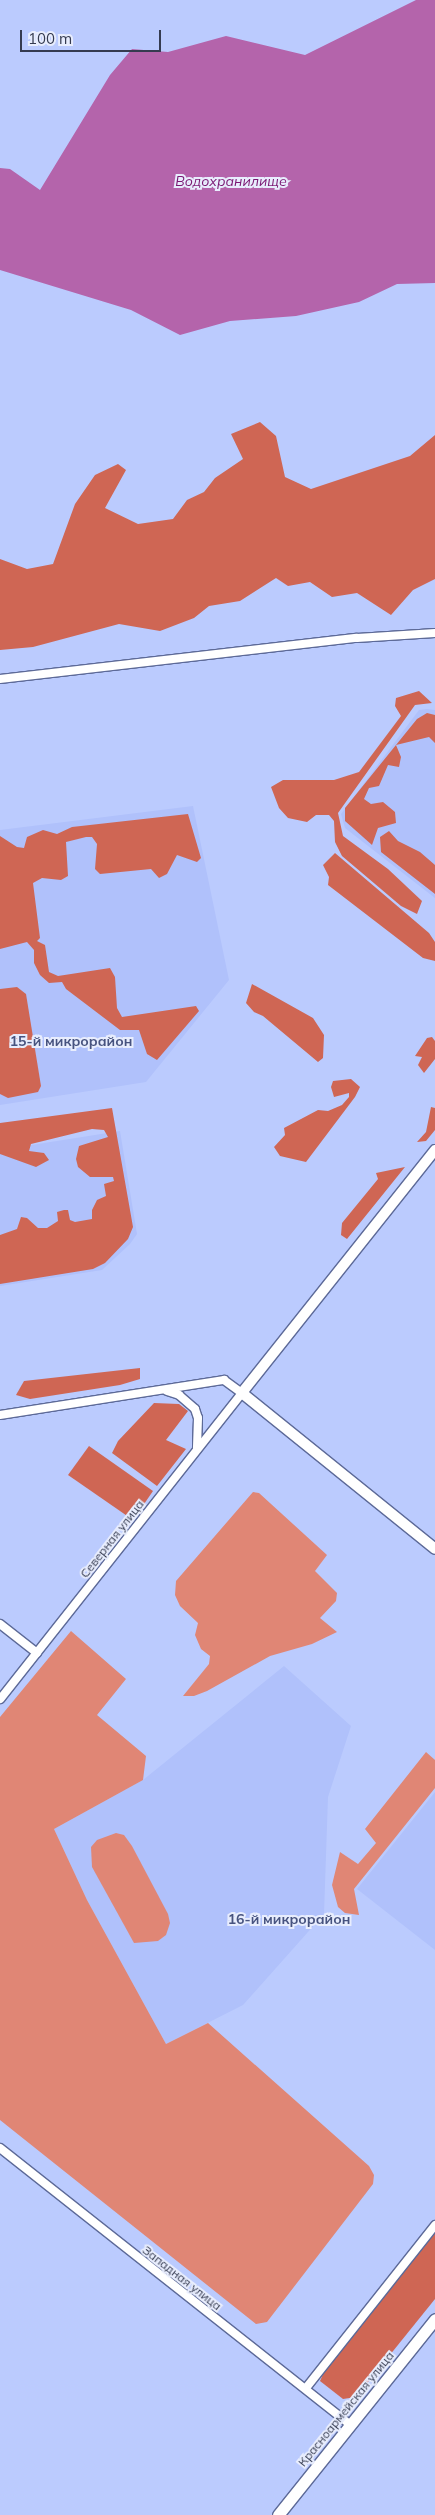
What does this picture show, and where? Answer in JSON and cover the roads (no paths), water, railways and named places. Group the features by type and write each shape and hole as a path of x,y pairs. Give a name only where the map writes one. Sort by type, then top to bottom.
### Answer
{"main road":[{"name":"Красноармейская улица","path":"278,2515 435,2319"}],"street":[{"path":"0,679 357,638 435,634"},
{"path":"242,1393 435,1150"},
{"path":"0,1415 224,1380 435,1548"},
{"path":"165,1390 179,1395 195,1409 198,1418 197,1450"},
{"name":"Северная улица","path":"0,1699 242,1393"},
{"path":"0,1624 37,1653"},
{"name":"Западная улица","path":"0,2148 351,2425"},
{"path":"306,2388 435,2225"}],"water":[{"name":"Водохранилище","path":"416,0 435,0 435,283 397,284 359,302 296,316 230,321 180,335 131,310 0,270 0,168 10,169 40,190 110,75 132,49 168,52 226,36 305,55"}],"district":[{"name":"15-й микрорайон","path":"71,1041"},
{"name":"16-й микрорайон","path":"289,1919"}]}
